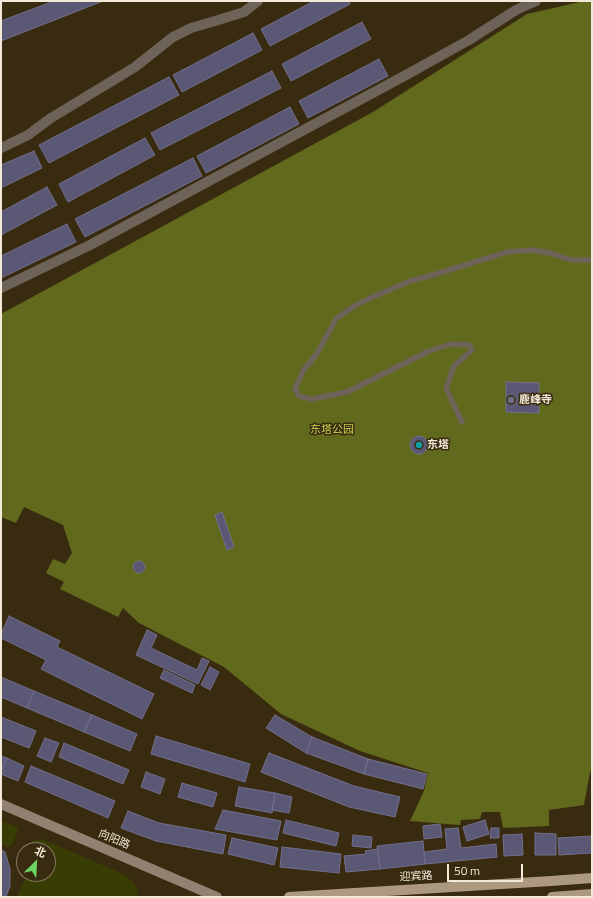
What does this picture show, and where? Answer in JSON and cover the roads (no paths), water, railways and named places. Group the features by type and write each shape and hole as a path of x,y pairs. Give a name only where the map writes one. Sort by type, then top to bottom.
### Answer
{"main road":[{"name":"向阳路","path":"1,804 217,897"},
{"name":"迎宾路","path":"289,897 592,878"},
{"path":"552,897 592,894"}],"street":[{"path":"1,148 28,135 51,118 135,67 173,37 190,28 215,22 244,12 258,1"},
{"path":"1,288 97,241 406,75 469,40 516,10 536,1"}],"lane":[{"path":"462,422 446,388 454,366 472,350 469,346 451,344 429,351 347,392 312,399 298,396 294,389 303,371 316,355 336,319 354,306 374,296 410,281 508,252 532,250 550,253 571,260 592,260"}],"place":[{"name":"鹿峰寺","path":"511,400"},
{"name":"东塔","path":"419,445"}],"park label":[{"name":"东塔公园","path":"332,430"}]}
